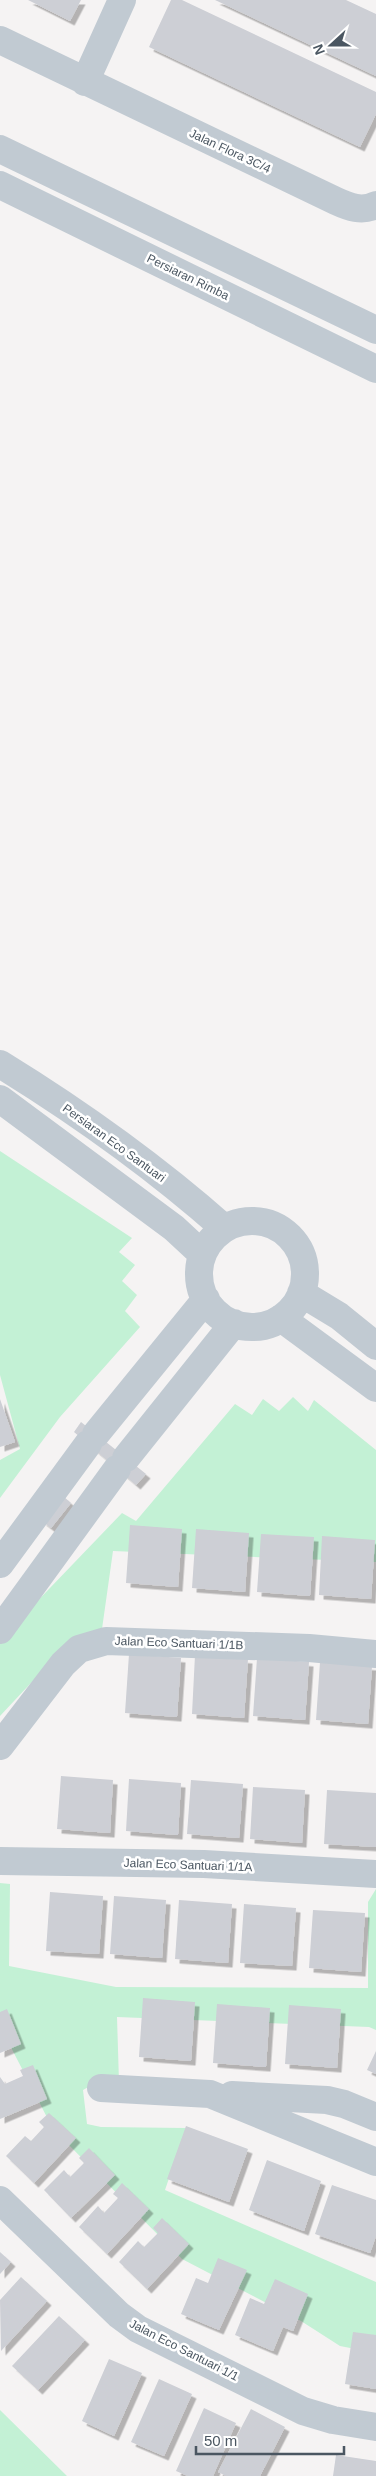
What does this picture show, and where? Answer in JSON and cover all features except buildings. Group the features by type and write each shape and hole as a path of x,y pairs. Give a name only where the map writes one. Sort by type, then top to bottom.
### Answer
{"street":[{"path":"85,82 122,0"},
{"name":"Jalan Flora 3C/4","path":"0,40 336,202 359,209 369,209 376,205"},
{"path":"0,149 376,330"},
{"name":"Persiaran Rimba","path":"0,185 376,369"},
{"name":"Persiaran Eco Santuari","path":"0,1064 125,1149 224,1228"},
{"path":"0,1099 151,1211 202,1254"},
{"path":"255,1220 271,1224 286,1233 296,1245 303,1260 305,1277 301,1293 293,1307 281,1318 266,1325 234,1324 222,1318 206,1299 200,1284 199,1269 202,1254 211,1240 224,1228 239,1222 255,1220"},
{"path":"301,1293 338,1316 376,1346"},
{"path":"0,1564 67,1471 206,1299"},
{"path":"281,1318 376,1388"},
{"path":"0,1630 97,1495 234,1324"},
{"path":"67,1471 97,1495"},
{"name":"Jalan Eco Santuari 1/1B","path":"0,1746 63,1664 80,1648 106,1641 309,1648 376,1654"},
{"name":"Jalan Eco Santuari 1/1A","path":"0,1861 204,1864 376,1874"},
{"path":"101,2088 327,2100 344,2104 376,2117"},
{"path":"210,2094 376,2162"},
{"name":"Jalan Eco Santuari 1/1","path":"0,2200 119,2316 138,2328 303,2411 334,2420 376,2427"}],"green space":[{"path":"0,1151 132,1238 119,1252 135,1265 122,1281 137,1295 125,1311 140,1327 60,1417 0,1498 0,1460 20,1449 0,1375"},
{"path":"293,1397 308,1411 314,1400 376,1450 376,1562 113,1551 102,1629 73,1638 0,1716 0,1640 122,1513 136,1521 235,1404 252,1415 263,1399 279,1411"},
{"path":"0,1883 10,1884 9,1966 116,1987 368,1988 368,1902 376,1889 376,2030 369,2027 117,2017 119,2082 92,2085 83,2090 87,2124 101,2127 186,2128 165,2190 376,2282 376,2353 340,2346 301,2321 182,2259 53,2129 0,2026"},
{"path":"0,2410 67,2476 0,2476"}]}
